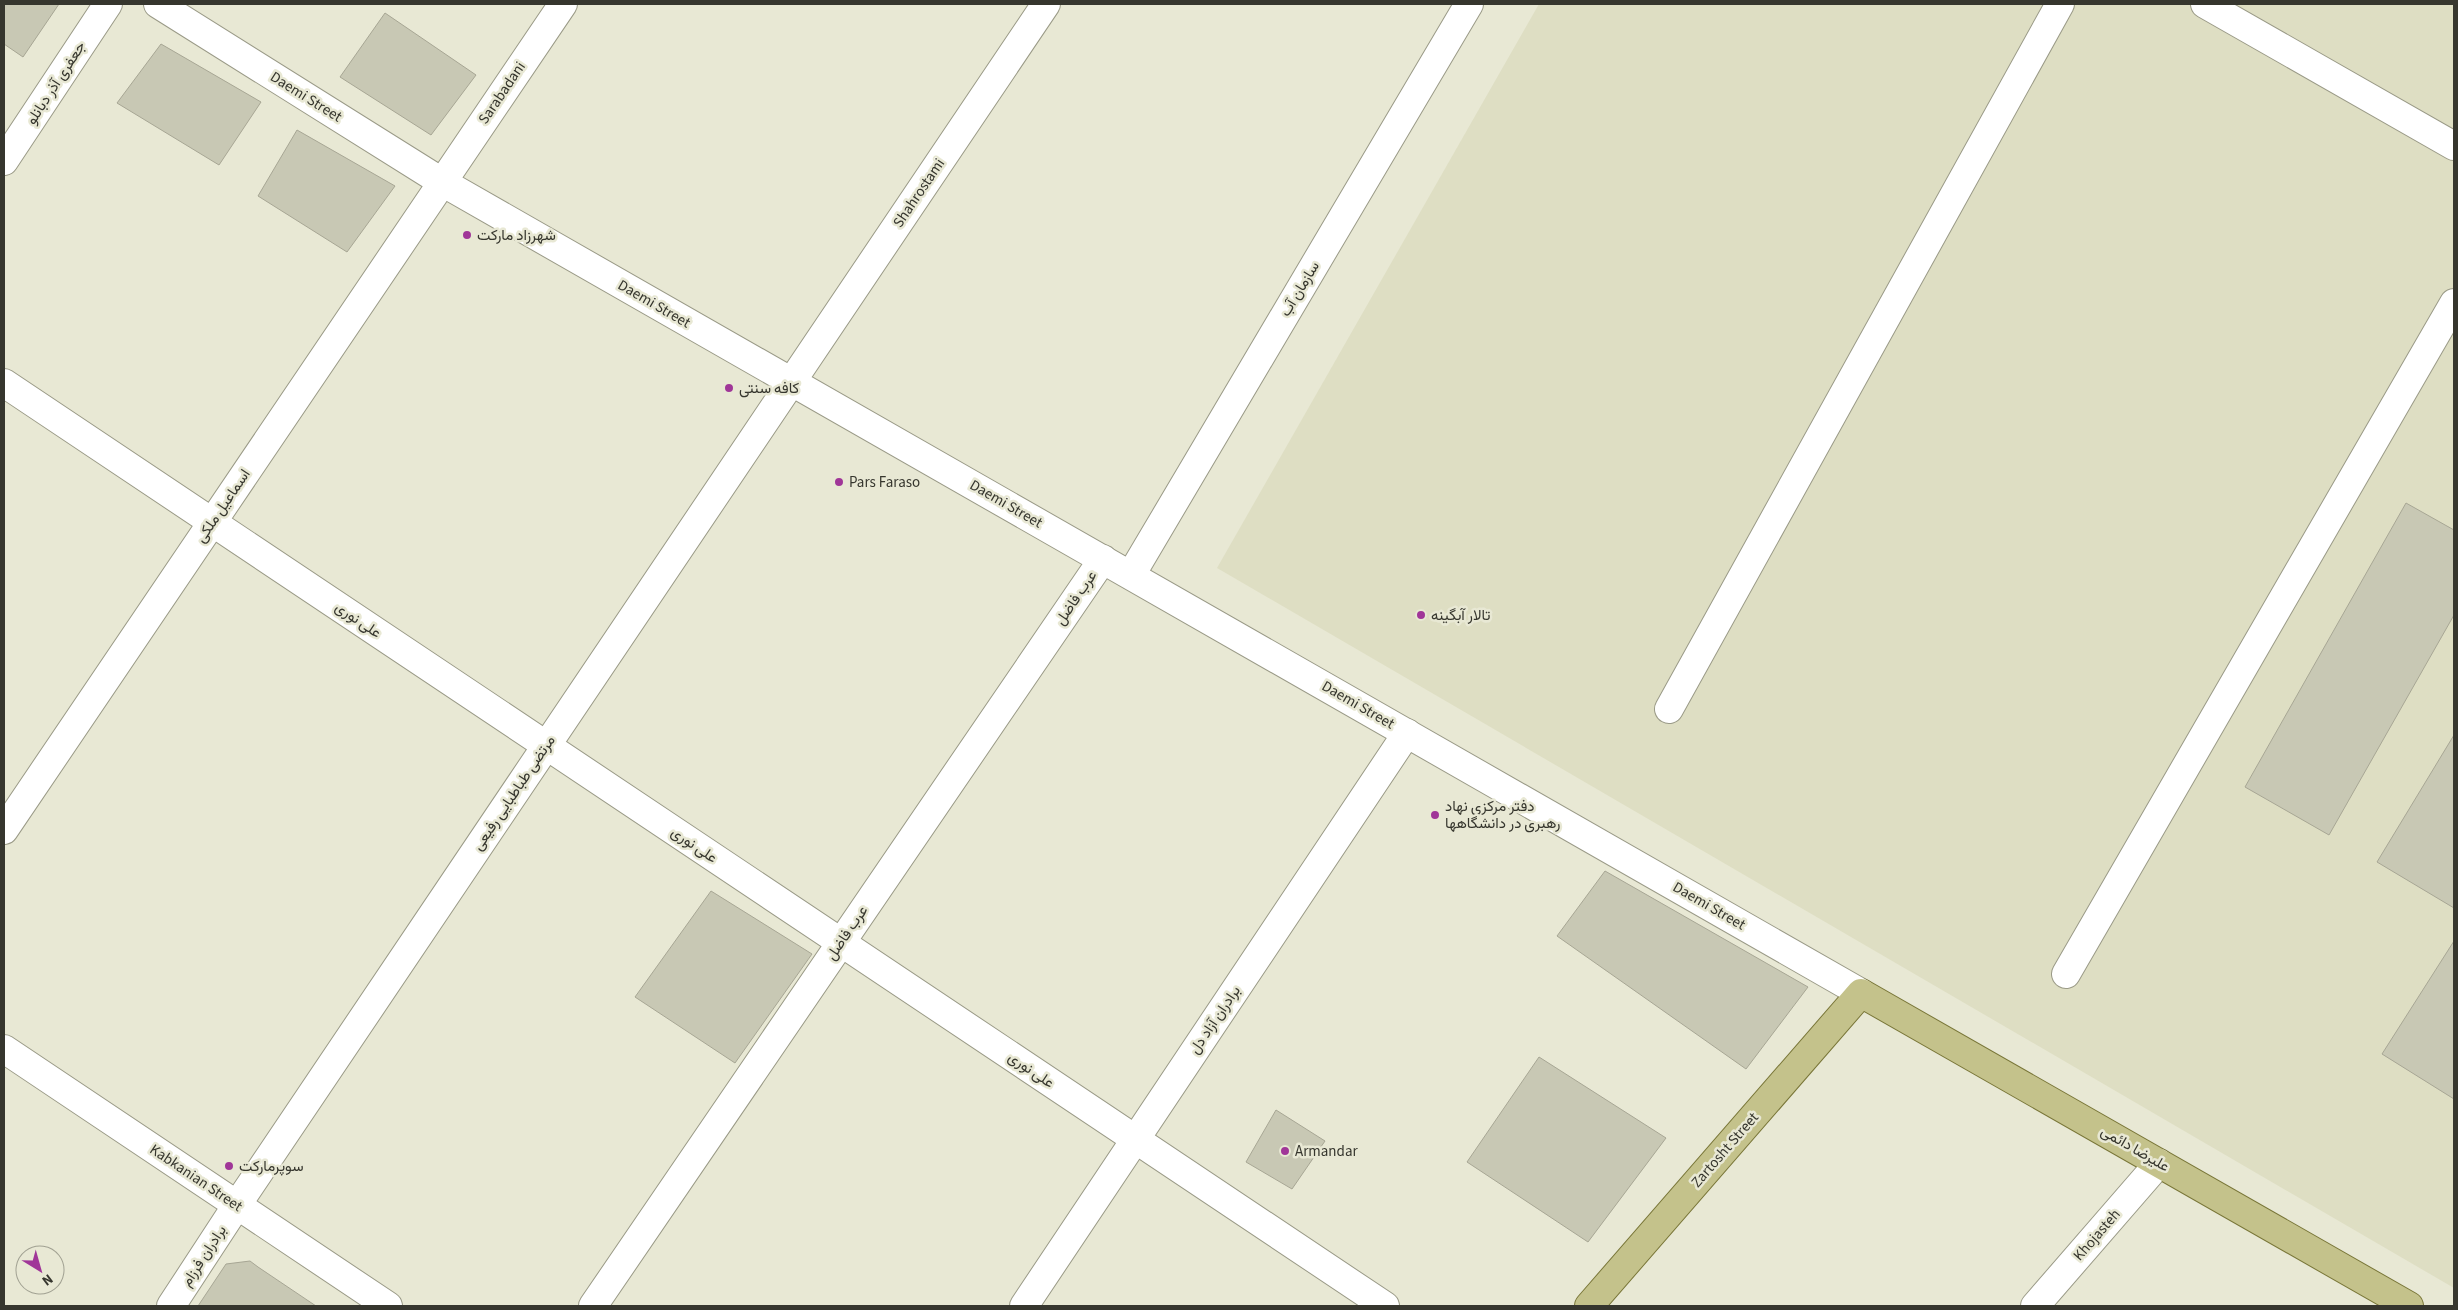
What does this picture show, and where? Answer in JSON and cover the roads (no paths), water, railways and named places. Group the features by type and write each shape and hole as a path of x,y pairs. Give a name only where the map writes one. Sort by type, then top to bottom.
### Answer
{"main road":[{"name":"علیرضا دائمی","path":"1861,993 2409,1306"},
{"name":"Zartosht Street","path":"1590,1306 1861,993"}],"street":[{"name":"جعفری آذر دبانلو","path":"4,161 108,4"},
{"name":"Daemi Street","path":"158,4 442,182 1861,993"},
{"name":"Sarabadani","path":"442,182 563,4"},
{"name":"Shahrostami","path":"792,382 1046,4"},
{"name":"سازمان آب","path":"1131,575 1469,4"},
{"path":"1669,709 2060,4"},
{"path":"2205,4 2454,146"},
{"name":"اسماعیل ملکی","path":"4,830 442,182"},
{"path":"2066,974 2454,303"},
{"name":"مرتضی طباطبایی رفیعی","path":"237,1205 792,382"},
{"name":"علی نوری","path":"4,383 1385,1306"},
{"name":"عرب فاضل","path":"593,1306 1103,560"},
{"name":"برادران آزاد دل","path":"1024,1306 1407,733"},
{"name":"Kabkanian Street","path":"4,1049 388,1306"},
{"name":"Khojasteh","path":"2035,1306 2159,1163"},
{"name":"برادران فرزام","path":"171,1306 237,1205"}],"place":[{"name":"شهرزاد مارکت","path":"467,235"},
{"name":"کافه سنتی","path":"729,388"},
{"name":"Pars Faraso","path":"839,482"},
{"name":"تالار آبگینه","path":"1421,615"},
{"name":"دفتر مرکزی نهاد رهبری در دانشگاهها","path":"1435,815"},
{"name":"Armandar","path":"1285,1151"},
{"name":"سوپرمارکت","path":"229,1166"}]}
